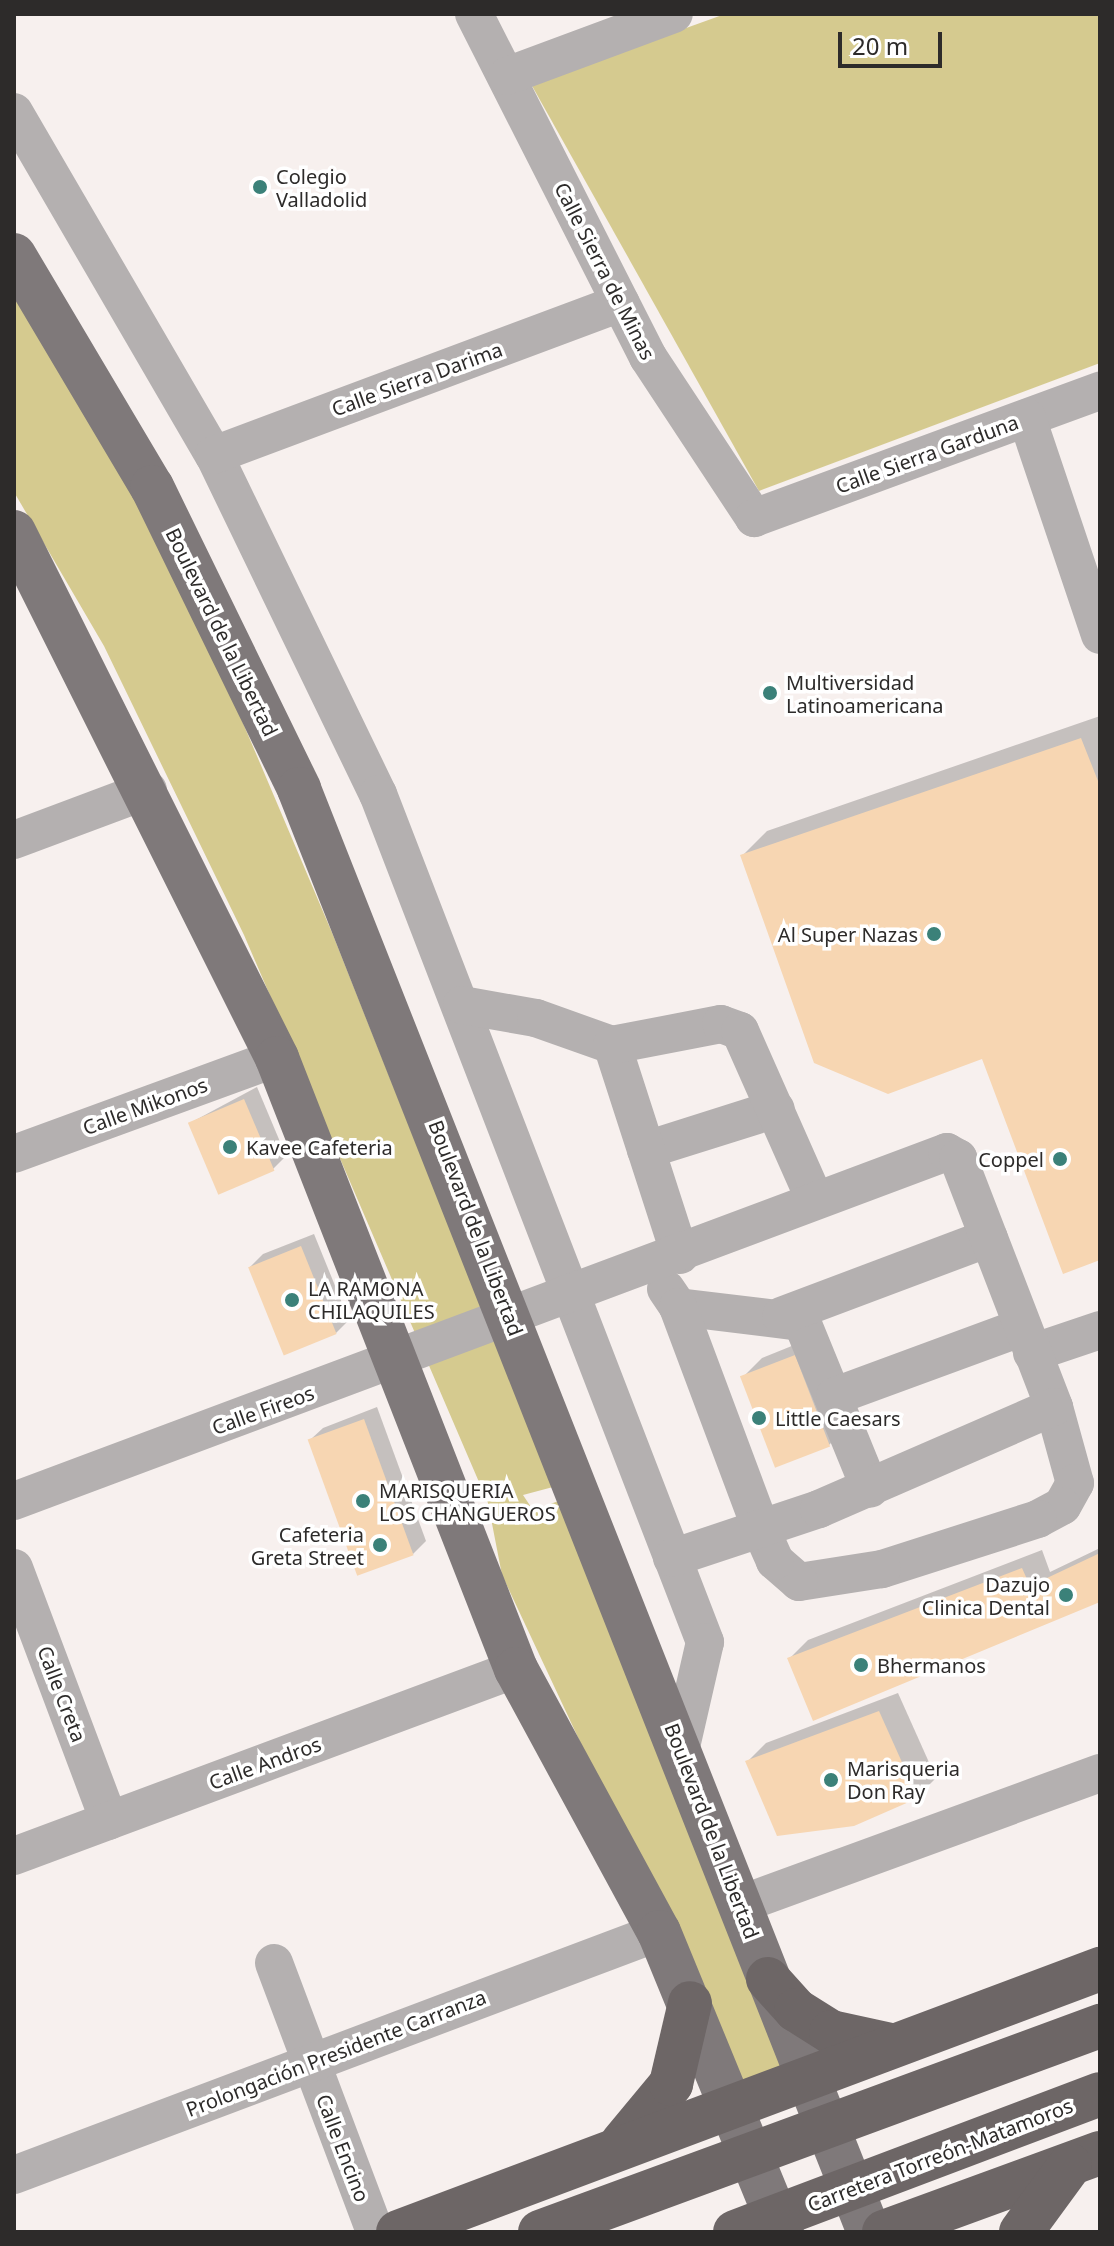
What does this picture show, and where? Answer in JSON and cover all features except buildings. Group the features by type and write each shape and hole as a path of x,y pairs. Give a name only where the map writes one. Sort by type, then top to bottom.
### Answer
{"highway":[{"path":"398,2232 603,2152 734,2107 910,2038 1100,1969"},
{"path":"768,1979 796,2010 831,2032 910,2038"},
{"path":"603,2152 645,2124 671,2084 690,2003"},
{"path":"540,2232 1100,2026"},
{"path":"910,2038 946,2111 982,2153 1067,2165"},
{"name":"Carretera Torreón-Matamoros","path":"735,2232 1100,2094"},
{"path":"603,2152 643,2232"},
{"path":"884,2232 1067,2165"},
{"path":"1021,2232 1067,2165"}],"main road":[{"name":"Boulevard de la Libertad","path":"14,255 152,487 299,789 681,1747 805,2079 869,2232"},
{"path":"14,532 148,790 277,1058 516,1669 659,1932 734,2107 782,2232"}],"street":[{"name":"Calle Sierra de Minas","path":"474,14 620,303 685,420 754,518"},
{"path":"507,76 674,14"},
{"path":"14,112 214,455 378,794 462,1005 569,1295 705,1642 681,1747"},
{"name":"Calle Sierra Darima","path":"214,455 620,303"},
{"name":"Calle Sierra Garduna","path":"754,518 1100,391"},
{"path":"1027,418 1100,635"},
{"path":"14,840 148,790"},
{"path":"462,1005 536,1018 612,1045 732,1027 748,1039 815,1200"},
{"path":"612,1045 646,1150 678,1307 761,1529"},
{"name":"Calle Mikonos","path":"14,1154 277,1058"},
{"path":"646,1150 776,1109"},
{"name":"Calle Fireos","path":"14,1501 397,1361 947,1152 958,1158 989,1238 1054,1407 1075,1483 1062,1506 1038,1519 882,1569 799,1582 775,1561 761,1529"},
{"path":"781,1316 989,1238"},
{"path":"678,1307 781,1316 802,1322 814,1340 870,1489"},
{"path":"835,1396 1028,1340 1100,1330"},
{"path":"672,1558 870,1489 1054,1407"},
{"name":"Calle Creta","path":"14,1568 109,1821"},
{"name":"Calle Andros","path":"14,1856 516,1669"},
{"path":"739,1905 1100,1773"},
{"name":"Prolongación Presidente Carranza","path":"14,2175 659,1932"},
{"name":"Calle Encino","path":"274,1963 375,2232"}],"shaded area":[{"path":"725,14 1100,14 1100,363 759,491 531,84"},
{"path":"14,291 87,407 212,650 333,935 553,1487 523,1495 533,1510 573,1496 787,2070 744,2092 502,1575 488,1503 244,935 104,646 14,492"}],"place":[{"name":"Colegio Valladolid","path":"260,187"},
{"name":"Multiversidad Latinoamericana","path":"770,693"},
{"name":"Al Super Nazas","path":"934,934"},
{"name":"Kavee Cafeteria","path":"230,1147"},
{"name":"Coppel","path":"1060,1159"},
{"name":"LA RAMONA CHILAQUILES","path":"292,1300"},
{"name":"Little Caesars","path":"759,1418"},
{"name":"MARISQUERIA LOS CHANGUEROS","path":"363,1501"},
{"name":"Cafeteria Greta Street","path":"380,1545"},
{"name":"Dazujo Clinica Dental","path":"1066,1595"},
{"name":"Bhermanos","path":"861,1665"},
{"name":"Marisqueria Don Ray","path":"831,1780"}]}
